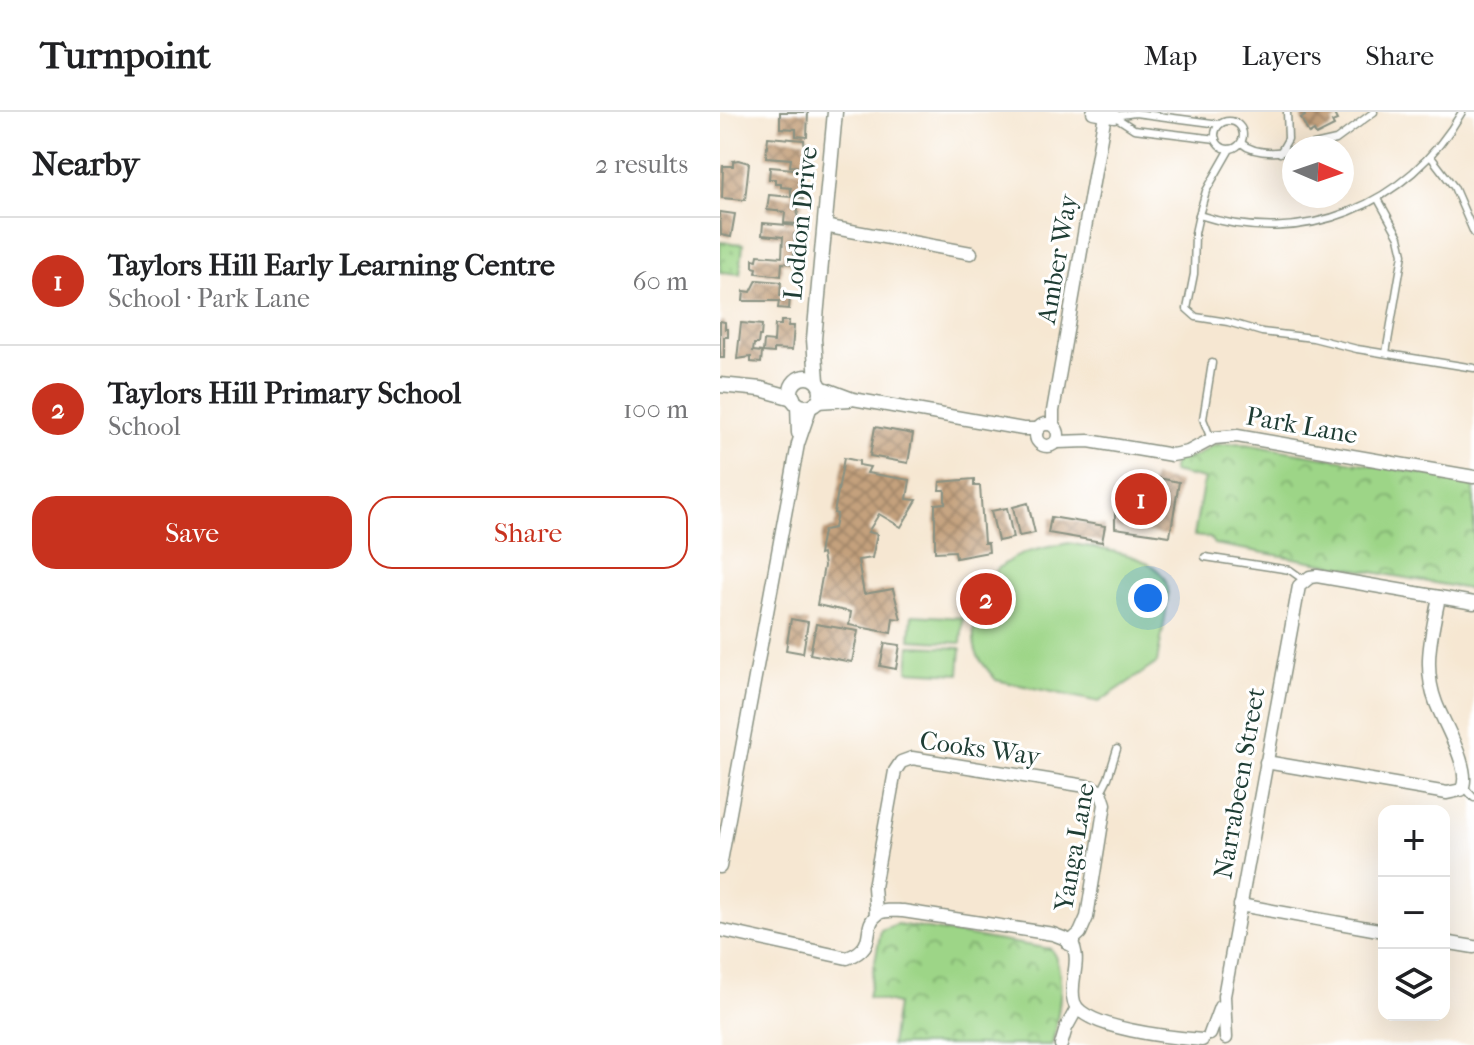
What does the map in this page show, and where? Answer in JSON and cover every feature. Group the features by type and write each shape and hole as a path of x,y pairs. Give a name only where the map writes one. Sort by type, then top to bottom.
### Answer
{"street":[{"name":"Loddon Drive","path":"720,867 806,393 814,339 835,112"},
{"name":"Amber Way","path":"1048,431 1104,114"},
{"path":"824,226 971,253"},
{"path":"720,385 806,393"},
{"name":"Park Lane","path":"806,393 1048,431 1079,440 1172,455 1188,452 1211,439 1237,436 1474,477"},
{"path":"1304,580 1317,576 1474,603"},
{"name":"Narrabeen Street","path":"1204,1040 1224,996 1296,594 1304,580"},
{"path":"1266,762 1447,793 1464,787 1463,769 1430,686 1429,648 1439,597"},
{"name":"Cooks Way","path":"876,914 874,887 895,771 901,762 912,758 1092,787 1101,792"},
{"name":"Yanga Lane","path":"1068,944 1080,933 1087,917 1105,804 1101,792"},
{"path":"1240,905 1378,930"},
{"path":"720,930 847,958 859,954 867,944 876,914 903,911 1043,935 1068,944 1071,966 1066,995 1068,1008 1101,1022 1163,1037 1182,1045"},
{"path":"1450,943 1474,947"},
{"name":"Narrabeen Street","path":"1224,996 1228,1041"},
{"path":"1061,1045 1075,1011"},
{"path":"1163,1037 1228,1041"}],"lane":[{"path":"1233,112 1234,121 1243,131 1241,143"},
{"path":"1241,143 1254,150 1280,153 1288,139 1287,112"},
{"path":"1341,136 1374,112"},
{"path":"1199,215 1224,223 1258,227 1293,226 1347,213 1378,199 1404,181 1431,157 1462,112"},
{"path":"1104,114 1135,113 1220,124 1234,121"},
{"path":"1104,114 1134,129 1216,139"},
{"path":"1220,124 1216,139 1221,147 1230,149"},
{"path":"1241,143 1230,149 1206,191 1195,233 1194,274 1187,309 1196,317 1262,332 1313,338 1357,349 1474,368"},
{"path":"1431,157 1454,187 1474,233"},
{"path":"1378,199 1399,237 1403,254 1386,353"},
{"path":"1211,439 1203,419 1212,363"},
{"path":"1205,557 1290,570 1304,580"},
{"name":"Yanga Lane","path":"1101,792 1117,749"},
{"path":"1464,787 1474,798"}],"green space":[{"path":"720,242 743,244 740,274 720,272"},
{"path":"1239,443 1474,482 1474,590 1214,544 1210,538 1194,536 1204,479 1172,472 1175,461 1196,456 1213,445"},
{"path":"1069,543 1114,551 1145,562 1165,580 1168,594 1157,663 1099,702 996,680 977,654 975,644 978,608 992,575 1006,562 1023,554"},
{"path":"912,615 963,618 961,643 910,640"},
{"path":"910,646 961,648 959,674 908,671"},
{"path":"897,924 1051,949 1060,983 1052,1045 891,1045 897,1004 868,997 881,930"}],"building":[{"path":"780,112 808,112 807,137 796,136 796,129 780,128"},
{"path":"1303,112 1333,112 1337,120 1332,122 1334,126 1316,135 1314,131 1309,134 1301,118 1305,116"},
{"path":"768,137 804,140 802,167 790,166 791,159 766,157"},
{"path":"733,161 749,163 745,200 722,198 723,166 733,166"},
{"path":"770,167 805,170 800,182 801,196 791,195 791,188 781,187 781,184 775,184 775,179 769,179"},
{"path":"769,195 803,198 802,207 798,207 797,224 784,223 785,212 767,210"},
{"path":"720,212 735,214 731,237 721,235"},
{"path":"763,223 799,226 798,234 794,234 794,264 782,263 781,276 756,273 757,268 753,267 753,259 757,260 758,255 782,257 783,237 762,235"},
{"path":"757,280 781,282 780,296 790,297 789,309 778,308 779,301 743,301 744,291 751,292"},
{"path":"720,321 725,322 725,329 728,329 728,337 724,337 724,358 720,358"},
{"path":"781,321 789,321 788,326 794,326 792,350 763,352 764,341 774,342 775,325 781,325"},
{"path":"741,323 762,325 761,336 758,344 754,344 753,351 762,352 761,363 751,362 751,357 737,359"},
{"path":"875,427 913,434 908,463 870,456"},
{"path":"844,458 870,467 867,473 910,480 907,499 917,500 901,527 879,514 868,532 877,534 872,558 858,560 864,594 893,589 901,619 893,618 891,633 849,625 851,612 817,605 824,566 822,554 819,555 822,536 824,530 834,528"},
{"path":"1153,477 1179,482 1170,536 1115,528 1115,508 1123,506 1122,492 1149,496"},
{"path":"974,479 974,486 980,486 984,543 988,543 989,552 956,558 955,551 935,552 935,504 945,503 945,490 939,490 940,482"},
{"path":"1028,503 1035,533 1019,536 1013,507"},
{"path":"1007,508 1013,538 998,541 991,511"},
{"path":"1051,517 1105,526 1102,542 1048,533"},
{"path":"791,619 808,622 803,653 786,650"},
{"path":"816,624 858,631 852,662 810,654"},
{"path":"885,643 900,645 896,669 880,666"}],"place":[{"name":"Taylors Hill Early Learning Centre","path":"1141,499"},
{"name":"Taylors Hill Primary School","path":"986,599"}]}
